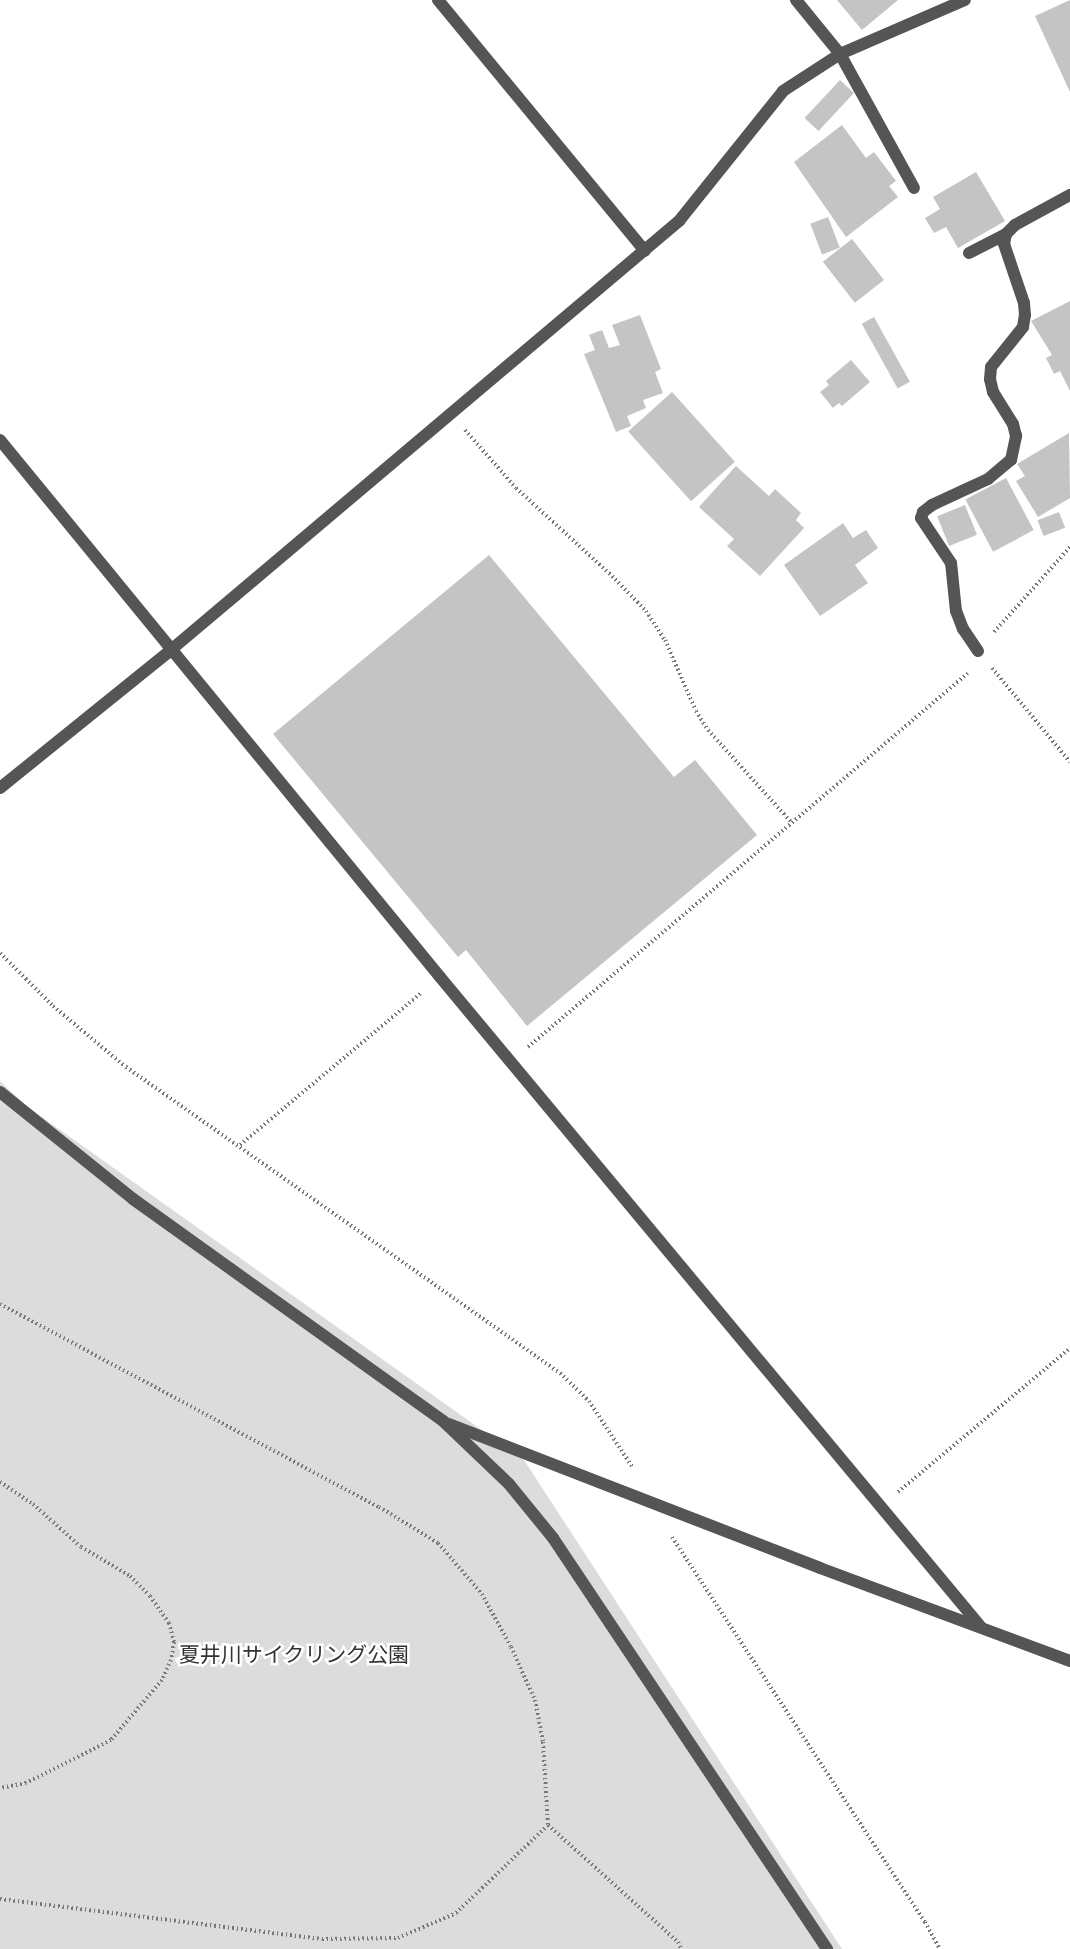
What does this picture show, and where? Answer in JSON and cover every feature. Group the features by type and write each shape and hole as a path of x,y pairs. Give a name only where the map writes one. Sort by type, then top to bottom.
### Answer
{"street":[{"path":"438,0 645,251"},
{"path":"796,0 840,54 914,188"},
{"path":"0,788 172,649 679,221 783,91 840,54 965,0"},
{"path":"969,254 1006,234 1015,225 1070,195"},
{"path":"978,651 963,629 956,612 951,563 921,518 923,512 939,500 998,473 1011,460 1014,451 1016,436 1013,424 993,392 990,379 991,367 1023,327 1025,315 1024,303 1004,244 1006,234"},
{"path":"0,440 510,1062 981,1627"},
{"path":"0,1092 133,1199 444,1422 509,1484 553,1538 827,1949"},
{"path":"444,1422 1070,1661"}],"path":[{"path":"451,414 516,488 612,576 646,611 665,640 696,711 708,730 792,823"},
{"path":"510,1062 970,671 978,651 1070,547"},
{"path":"978,651 1070,762"},
{"path":"0,953 53,1006 126,1067 560,1372 589,1401 612,1433 671,1536 925,1922 940,1949"},
{"path":"240,1145 440,977"},
{"path":"0,1304 380,1507 438,1543 482,1594 512,1647 535,1701 543,1742 548,1825 671,1936 681,1949"},
{"path":"880,1507 1070,1348"},
{"path":"0,1482 33,1504 81,1547 130,1576 150,1596 169,1623 174,1642 171,1660 162,1680 111,1740 26,1783 0,1788"},
{"path":"0,1899 322,1939 398,1938 456,1913 548,1825"}],"green space":[{"name":"夏井川サイクリング公園","path":"0,1081 25,1105 524,1460 842,1949 0,1949"}],"building":[{"path":"837,0 898,0 862,30"},
{"path":"1070,0 1070,92 1035,16"},
{"path":"840,80 854,93 818,131 805,118"},
{"path":"842,125 866,158 874,152 896,181 889,186 898,197 846,237 794,162"},
{"path":"976,172 1005,221 958,248 946,227 934,233 925,218 940,209 933,197"},
{"path":"828,217 840,248 822,255 810,224"},
{"path":"852,239 884,280 855,303 823,262"},
{"path":"1070,301 1070,391 1060,371 1054,374 1046,358 1052,355 1031,321"},
{"path":"640,315 661,369 655,372 663,393 643,400 646,408 627,416 631,426 616,432 584,354 595,350 589,335 602,330 609,348 620,345 612,325"},
{"path":"874,317 910,382 898,389 862,324"},
{"path":"851,360 870,382 842,406 839,403 833,408 820,392 829,385 826,381"},
{"path":"672,392 735,462 691,501 628,431"},
{"path":"1069,433 1070,498 1038,517 1016,481 1025,476 1017,464"},
{"path":"736,466 769,496 775,489 801,513 796,520 804,528 760,576 727,546 734,539 699,507"},
{"path":"1006,478 1034,530 993,552 965,500"},
{"path":"965,505 977,535 949,546 937,516"},
{"path":"1059,512 1065,528 1044,536 1038,520"},
{"path":"843,523 853,538 866,530 878,548 855,565 868,583 820,616 784,565"},
{"path":"489,555 674,777 695,760 757,835 527,1026 466,950 458,957 273,734"}]}
